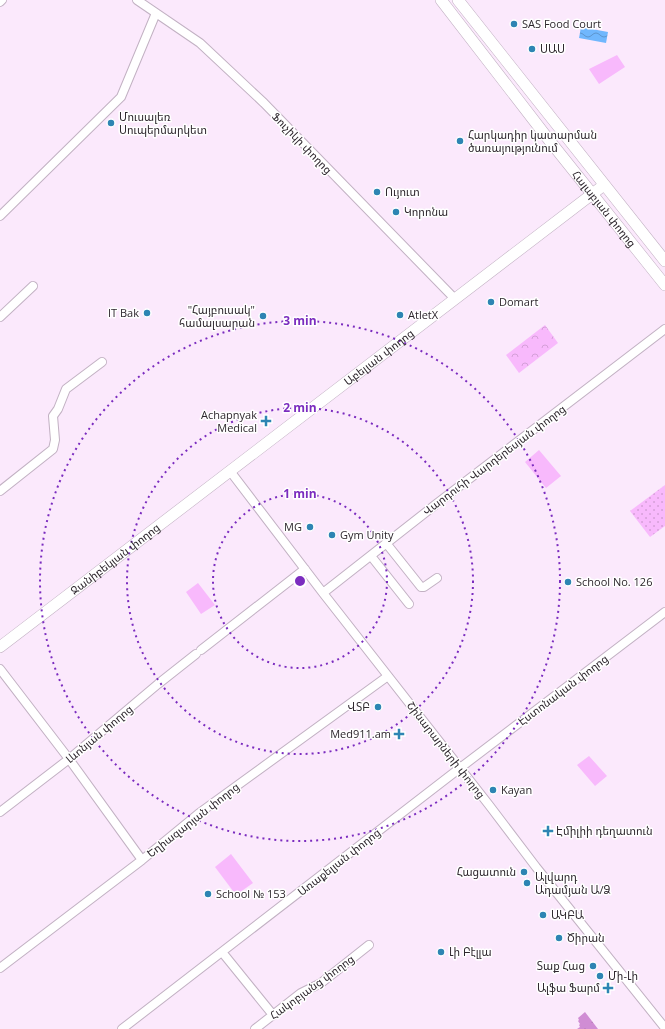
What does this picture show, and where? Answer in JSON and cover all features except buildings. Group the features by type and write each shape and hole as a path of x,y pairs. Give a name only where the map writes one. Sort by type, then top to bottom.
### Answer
{"main road":[{"name":"Հալաբյան փողոց","path":"441,0 665,285"},
{"name":"Հալաբյան փողոց","path":"458,0 665,261"},
{"path":"532,117 535,118 540,116 543,113 543,108"},
{"name":"Աբելյան փողոց","path":"230,471 604,185"},
{"name":"Ջանիբեկյան փողոց","path":"0,647 230,471"}],"street":[{"name":"Ֆուչիկի փողոց","path":"137,0 200,43 264,103 455,299"},
{"path":"0,216 122,97 156,13"},
{"path":"0,317 33,286"},
{"name":"Վարդուհի Վարդերեսյան փողոց","path":"323,593 665,329"},
{"path":"0,491 54,449 55,440 53,416 58,409 64,392 69,386 102,362"},
{"name":"Շինարարների փողոց","path":"230,471 304,569 563,902 665,1028"},
{"path":"386,543 421,586 424,587 437,578"},
{"path":"371,556 409,604"},
{"name":"Լևոնյան փողոց","path":"0,812 69,759 152,689 304,569"},
{"name":"Էստոնական փողոց","path":"460,768 665,612"},
{"path":"0,669 69,759 142,860"},
{"name":"Եղիազարյան փողոց","path":"0,968 142,860 198,814 388,676"},
{"name":"Առաքելյան փողոց","path":"122,1029 460,768"},
{"name":"Հակոբյանց փողոց","path":"255,1029 301,993 321,983 369,945"},
{"path":"222,952 273,1015"}],"green space":[{"path":"617,55 625,67 599,84 589,69"},
{"path":"545,325 558,343 519,373 506,355"},
{"path":"539,450 561,476 546,488 525,462"},
{"path":"665,485 665,526 650,537 630,511"},
{"path":"198,583 215,605 201,614 186,592"},
{"path":"589,756 607,776 595,786 577,765"},
{"path":"231,854 253,883 236,895 215,867"},
{"path":"585,1012 598,1029 577,1029 580,1027 578,1018"}],"water":[{"path":"581,27 608,32 606,43 579,38"}],"place":[{"name":"SAS Food Court","path":"514,24"},
{"name":"ՍԱՍ","path":"532,49"},
{"name":"Մուսալեռ Սուպերմարկետ","path":"111,123"},
{"name":"Հարկադիր կատարման ծառայությունում","path":"460,141"},
{"name":"Ույուտ","path":"377,192"},
{"name":"Կորոնա","path":"396,212"},
{"name":"Domart","path":"491,302"},
{"name":"IT Bak","path":"147,313"},
{"name":"AtletX","path":"400,315"},
{"name":"\"Հայբուսակ\" համալսարան","path":"263,316"},
{"name":"Achapnyak Medical","path":"266,421"},
{"name":"MG","path":"310,527"},
{"name":"Gym Unity","path":"332,535"},
{"name":"School No. 126","path":"568,582"},
{"name":"ՎՏԲ","path":"378,707"},
{"name":"Med911.am","path":"399,734"},
{"name":"Kayan","path":"493,790"},
{"name":"Էմիլիի դեղատուն","path":"548,831"},
{"name":"Հացատուն","path":"524,872"},
{"name":"Ալվարդ Ադամյան Ա/Ձ","path":"527,883"},
{"name":"School № 153","path":"208,894"},
{"name":"ԱԿԲԱ","path":"543,915"},
{"name":"Ծիրան","path":"559,938"},
{"name":"Լի Բէլլա","path":"441,952"},
{"name":"Տաք Հաց","path":"593,966"},
{"name":"Մի-Լի","path":"600,976"},
{"name":"Ալֆա Ֆարմ","path":"608,988"}]}
